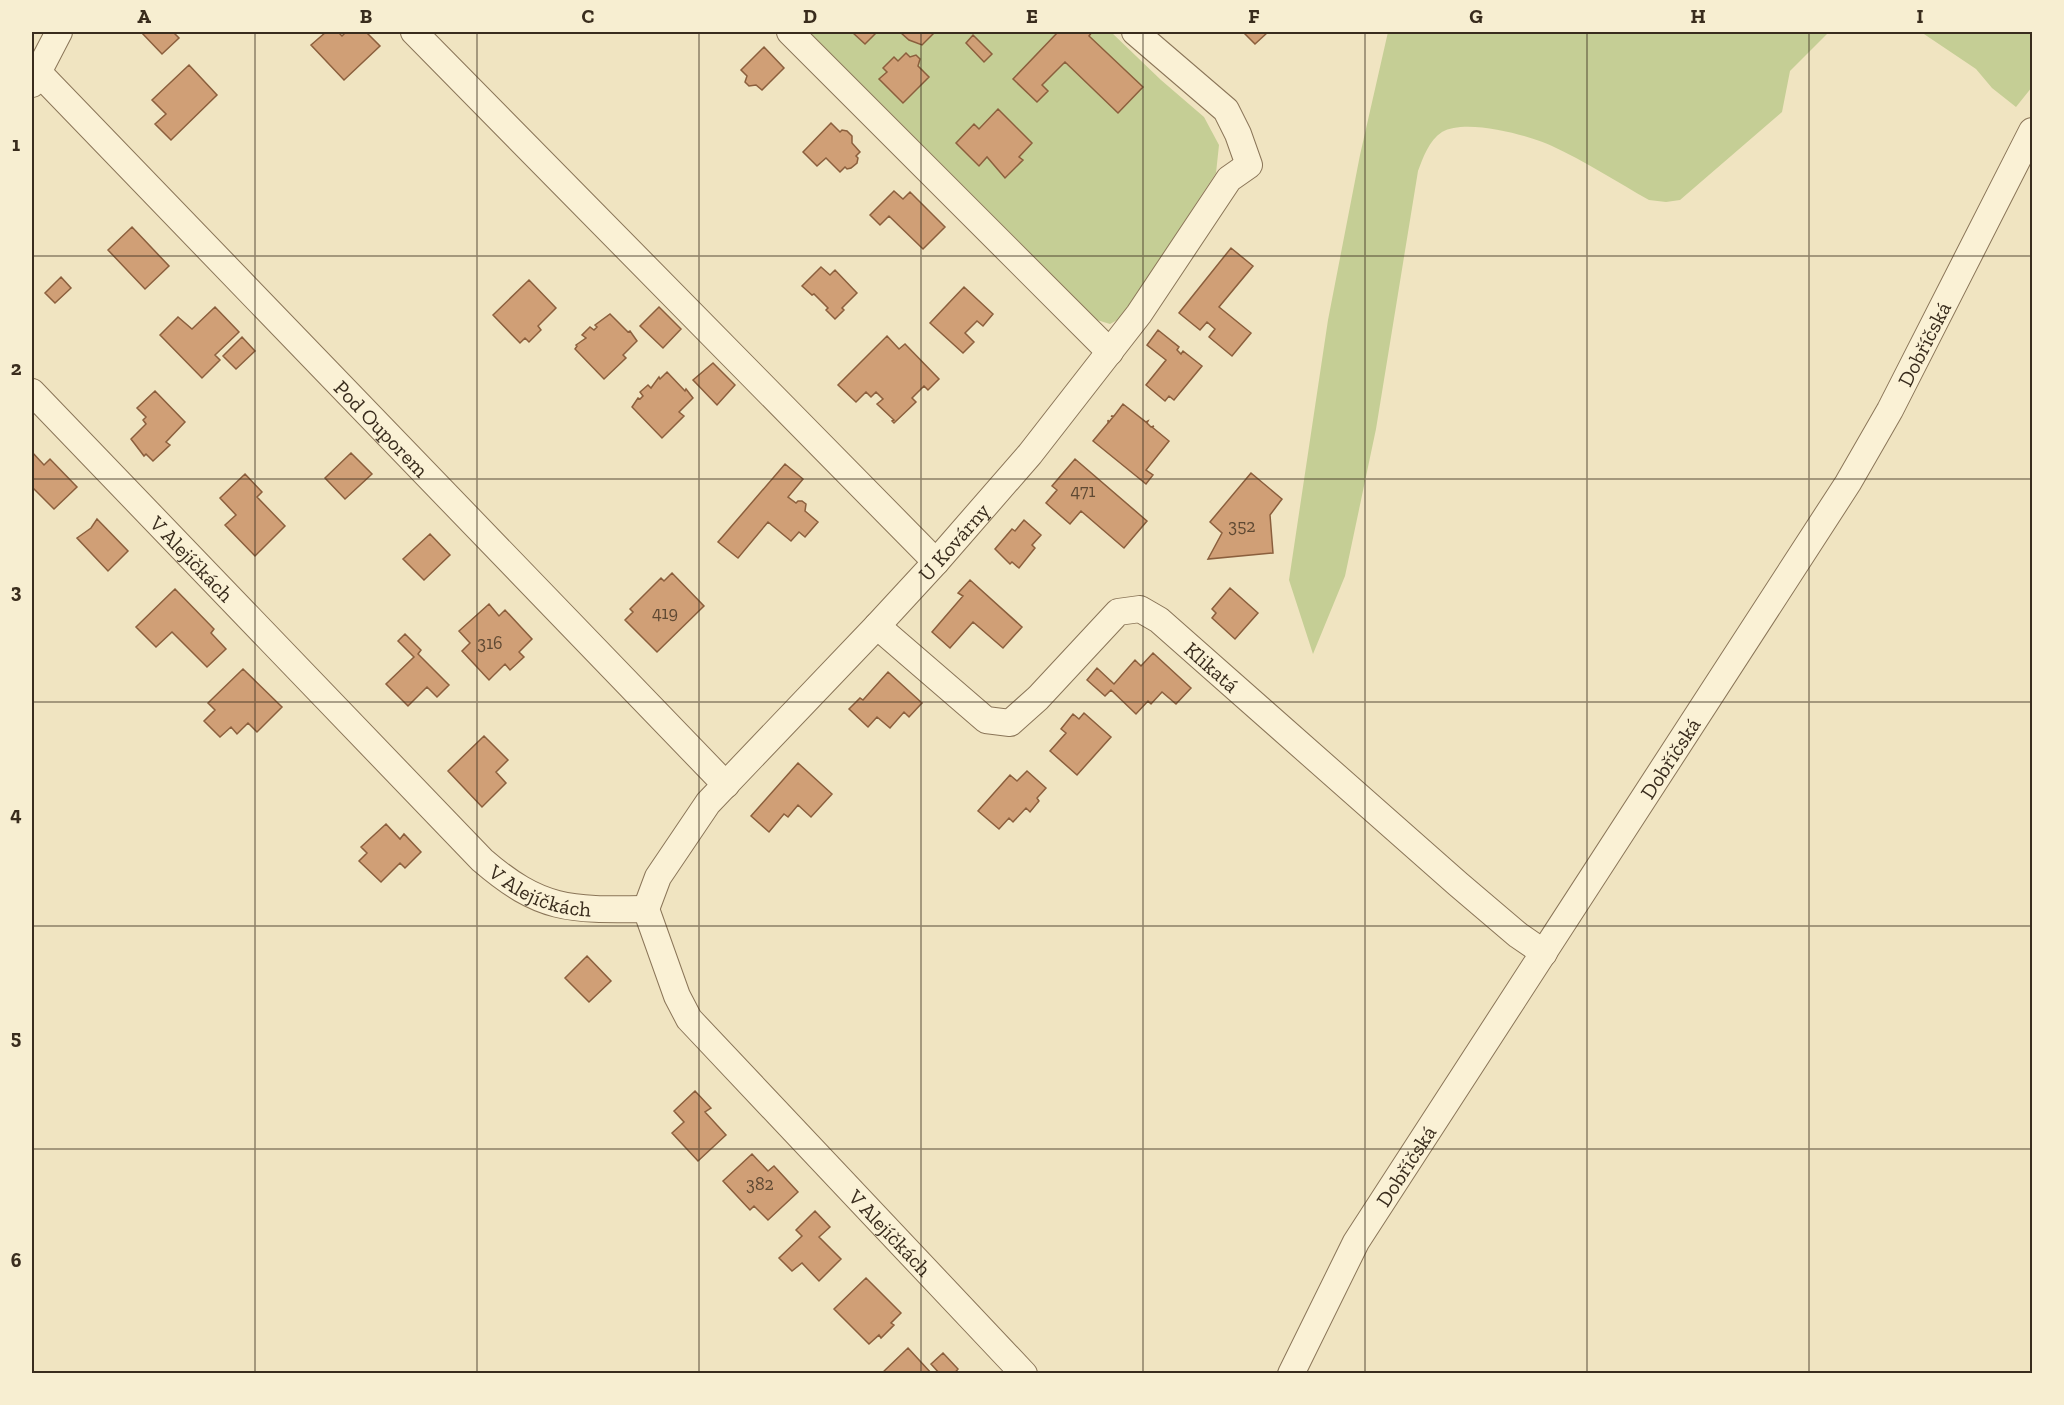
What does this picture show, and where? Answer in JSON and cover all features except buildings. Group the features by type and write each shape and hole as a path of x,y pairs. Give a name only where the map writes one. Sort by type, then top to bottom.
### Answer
{"street":[{"path":"35,78 59,32"},
{"path":"414,32 936,562"},
{"path":"790,32 1110,352"},
{"name":"U Kovárny","path":"646,909 658,877 708,803 877,626 1030,454 1139,314 1229,179 1249,165 1238,134 1226,110 1134,32"},
{"name":"Pod Ouporem","path":"35,78 726,785"},
{"name":"Dobříčská","path":"1291,1374 1356,1242 1848,483 1890,410 2032,131"},
{"name":"V Alejíčkách","path":"32,392 482,860 503,878 524,892 549,903 583,910 646,909 677,996 689,1019 1024,1374"},
{"name":"Klikatá","path":"877,626 986,720 1010,723 1038,698 1118,612 1140,609 1159,620 1458,884 1518,935 1544,953"}],"green space":[{"path":"809,32 1111,32 1204,117 1219,145 1216,173 1121,318 1110,324 1097,320"},
{"path":"1388,32 1829,32 1790,71 1782,112 1680,200 1666,202 1649,200 1564,152 1513,133 1481,127 1466,127 1453,128 1437,135 1427,150 1418,171 1376,429 1345,576 1313,654 1289,580 1328,320 1360,155"},
{"path":"1921,32 2032,32 2032,87 2016,107 1992,88 1976,69"}]}
